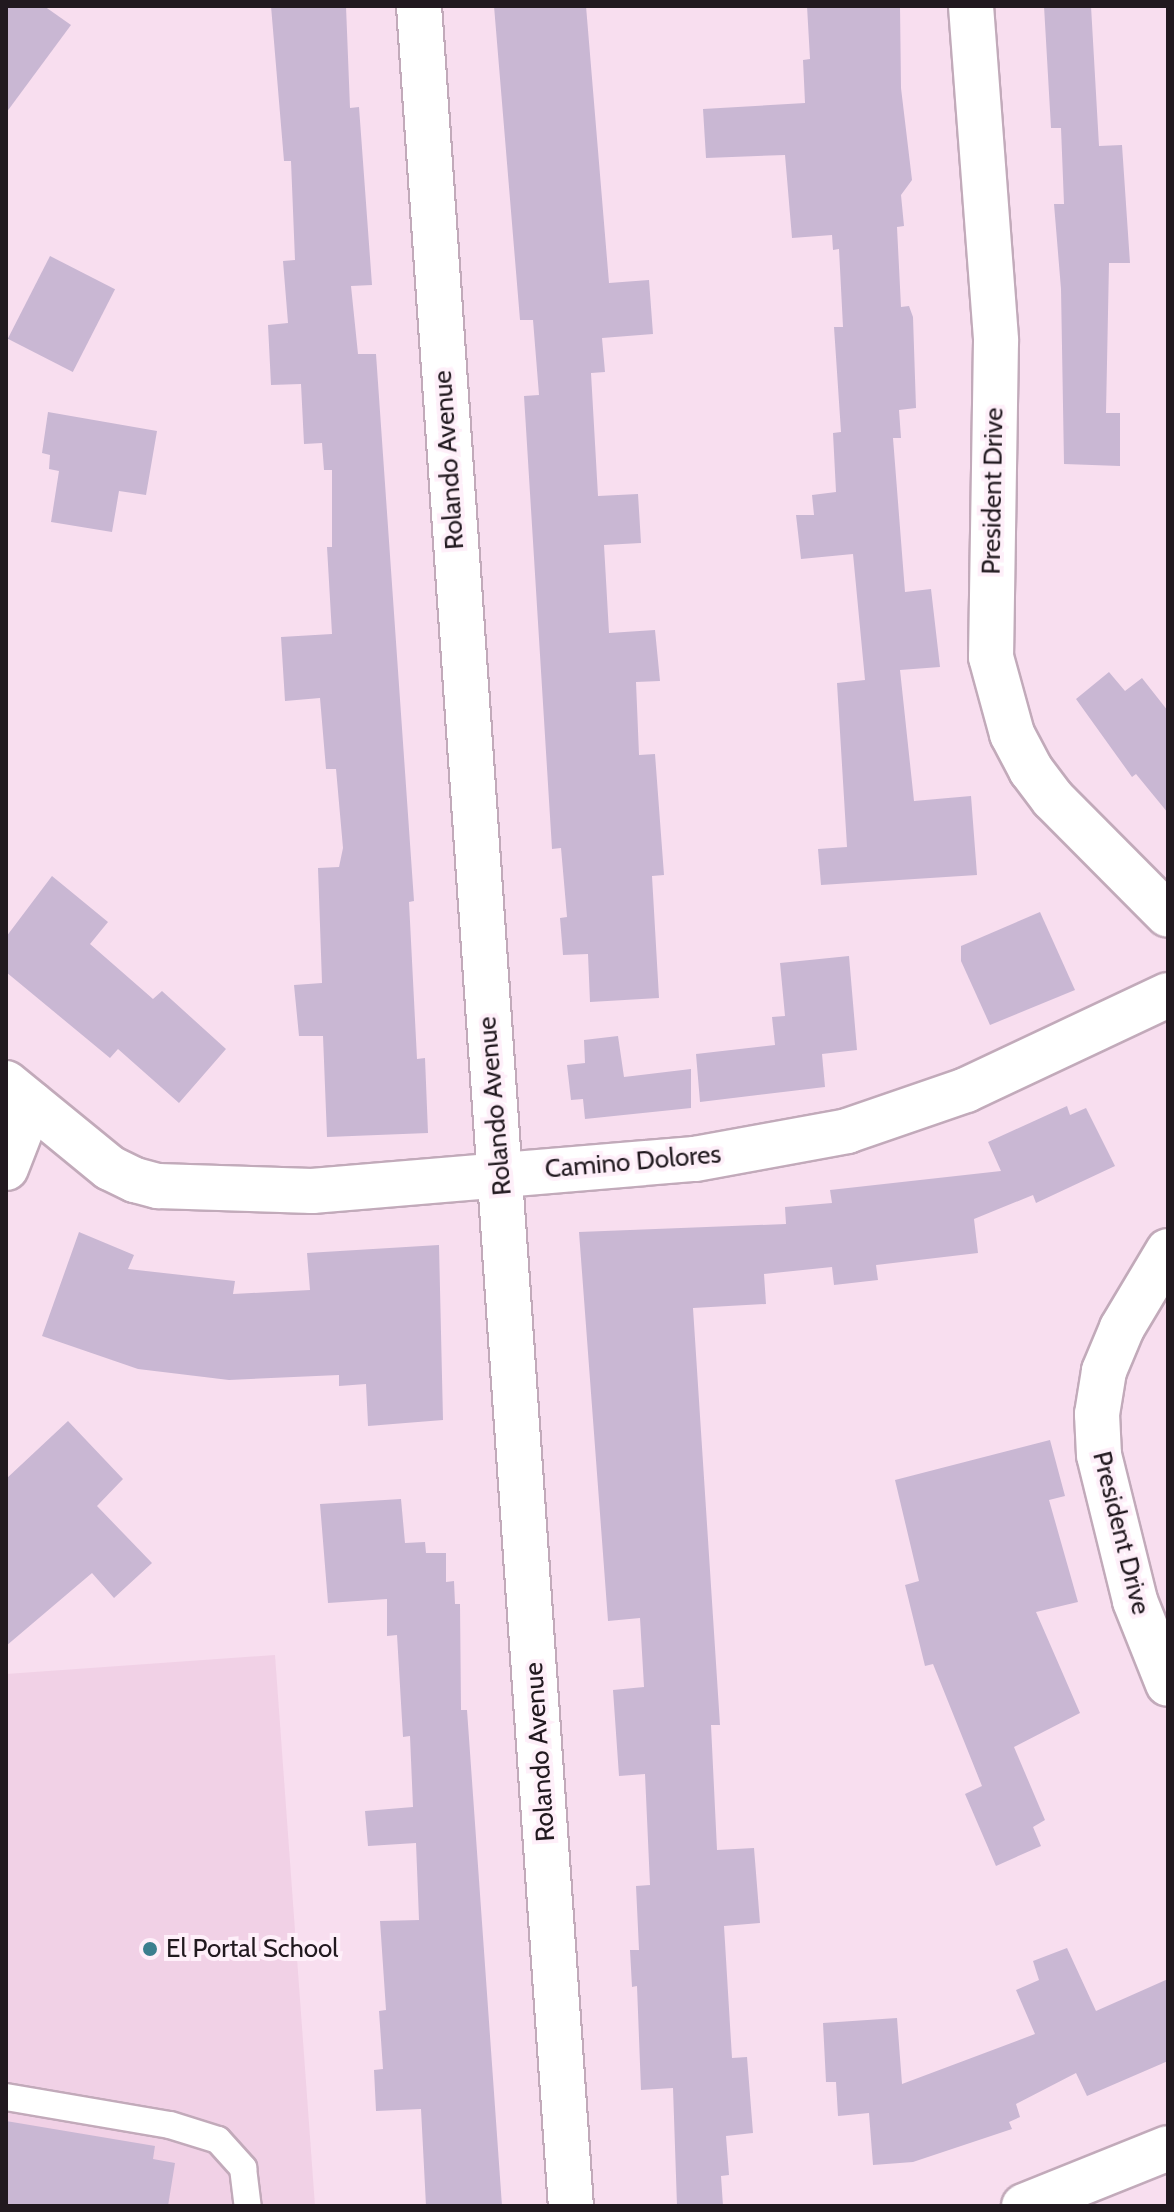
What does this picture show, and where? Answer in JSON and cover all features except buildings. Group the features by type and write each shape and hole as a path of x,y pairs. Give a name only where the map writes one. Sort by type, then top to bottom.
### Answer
{"street":[{"name":"Rolando Avenue","path":"419,6 571,2206"},
{"name":"President Drive","path":"971,6 996,341 991,657 1012,734 1031,770 1053,799 1168,915"},
{"name":"Camino Dolores","path":"18,1094 110,1168 158,1186 312,1191 695,1159 847,1131 966,1090 1168,995"},
{"path":"6,1168 18,1094"},
{"name":"President Drive","path":"1168,1251 1116,1343 1104,1371 1097,1414 1099,1455 1152,1598 1168,1684"},
{"path":"1024,2206 1168,2148"}],"lane":[{"path":"6,2097 170,2125 218,2140 243,2168 248,2206"}],"shaded area":[{"name":"El Portal School","path":"275,1655 315,2206 6,2206 6,1674"}],"place":[{"name":"El Portal School","path":"150,1949"}]}
